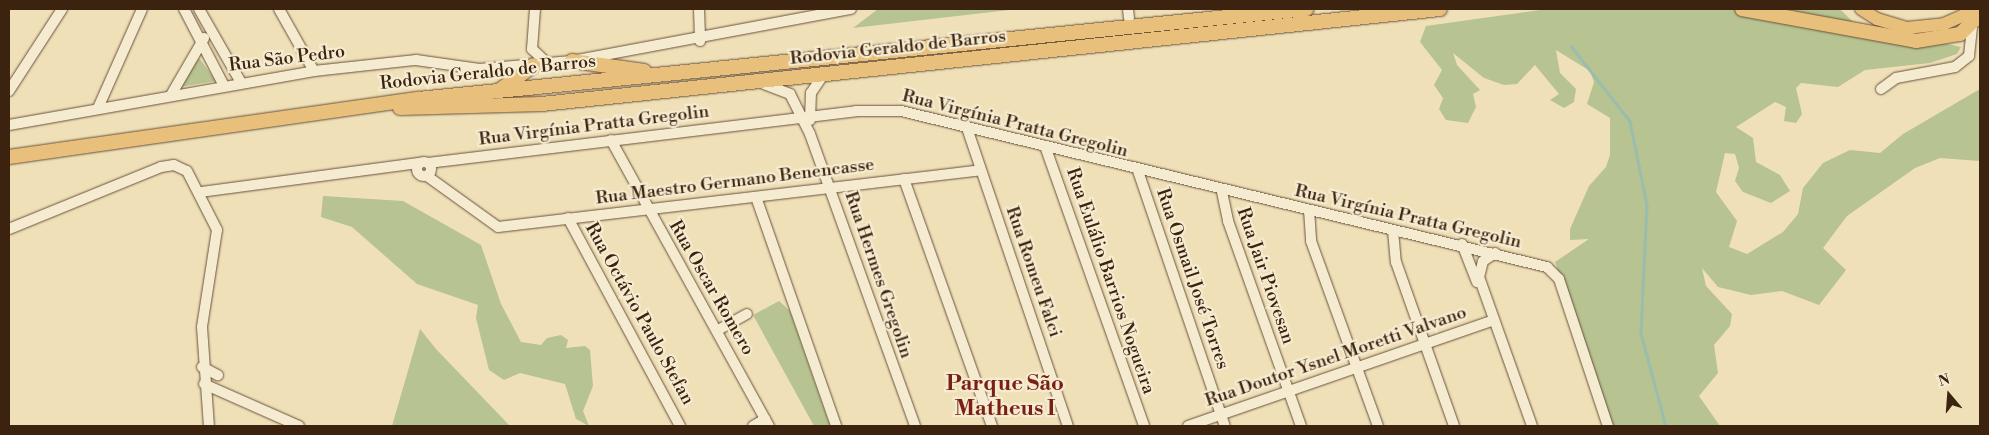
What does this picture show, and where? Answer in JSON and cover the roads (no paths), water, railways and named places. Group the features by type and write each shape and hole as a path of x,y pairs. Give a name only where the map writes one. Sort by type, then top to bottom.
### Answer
{"highway":[{"name":"Rodovia Geraldo de Barros","path":"9,157 360,106 500,90 1306,9"},
{"name":"Rodovia Geraldo de Barros","path":"360,106 501,107 1440,9"},
{"path":"1742,9 1916,41 1939,39 1972,27 1980,15"},
{"path":"1020,38 1052,27 1129,13 1251,14"},
{"path":"572,61 667,74"},
{"path":"500,90 541,64"}],"main road":[{"path":"1861,9 1877,19 1907,28 1944,24 1978,9"}],"street":[{"path":"9,91 62,9"},
{"path":"98,108 142,9"},
{"path":"184,9 223,84"},
{"path":"199,9 240,81"},
{"path":"279,9 314,71"},
{"path":"535,9 532,49 541,64"},
{"path":"699,9 700,41"},
{"name":"Rua São Pedro","path":"9,125 171,96 223,84 314,71 416,60 479,69 572,61 700,41 851,9"},
{"path":"1881,89 1896,78 1955,67 1969,56 1972,27"},
{"path":"171,96 210,28"},
{"path":"806,116 813,88 824,74"},
{"path":"746,82 776,86 794,99 786,119"},
{"name":"Rua Hermes Gregolin","path":"794,99 806,116 810,134 915,426"},
{"name":"Rua Virgínia Pratta Gregolin","path":"201,192 806,116 901,111 1222,192 1462,244 1554,271 1608,426"},
{"name":"Rua Romeu Falci","path":"967,128 1068,426"},
{"name":"Rua Oscar Romero","path":"611,140 647,208 718,330 767,423"},
{"name":"Rua Eulálio Barrios Nogueira","path":"1045,146 1144,426"},
{"name":"Rua Maestro Germano Benencasse","path":"424,163 417,173 427,176 492,226 981,170"},
{"path":"9,229 161,167 181,166 201,192 218,240 204,305 202,367 209,426"},
{"name":"Rua Osmail José Torres","path":"1138,171 1225,426"},
{"path":"904,179 992,426"},
{"name":"Rua Jair Piovesan","path":"1222,192 1228,221 1301,426"},
{"path":"756,197 836,426"},
{"path":"1309,210 1311,241 1378,426"},
{"name":"Rua Octávio Paulo Stefan","path":"568,218 680,426"},
{"path":"1393,230 1392,248 1423,343 1454,426"},
{"path":"1462,244 1485,295 1532,426"},
{"path":"1485,295 1480,266 1496,253"},
{"path":"718,330 747,314"},
{"name":"Rua Doutor Ysnel Moretti Valvano","path":"1188,426 1423,343 1494,320"},
{"path":"202,367 218,375"},
{"path":"204,384 299,426"},
{"path":"754,426 767,423"}],"waterway":[{"path":"1571,46 1630,121 1647,205 1641,333 1666,426"}],"district":[{"name":"Parque São Matheus I","path":"1005,396"}]}
